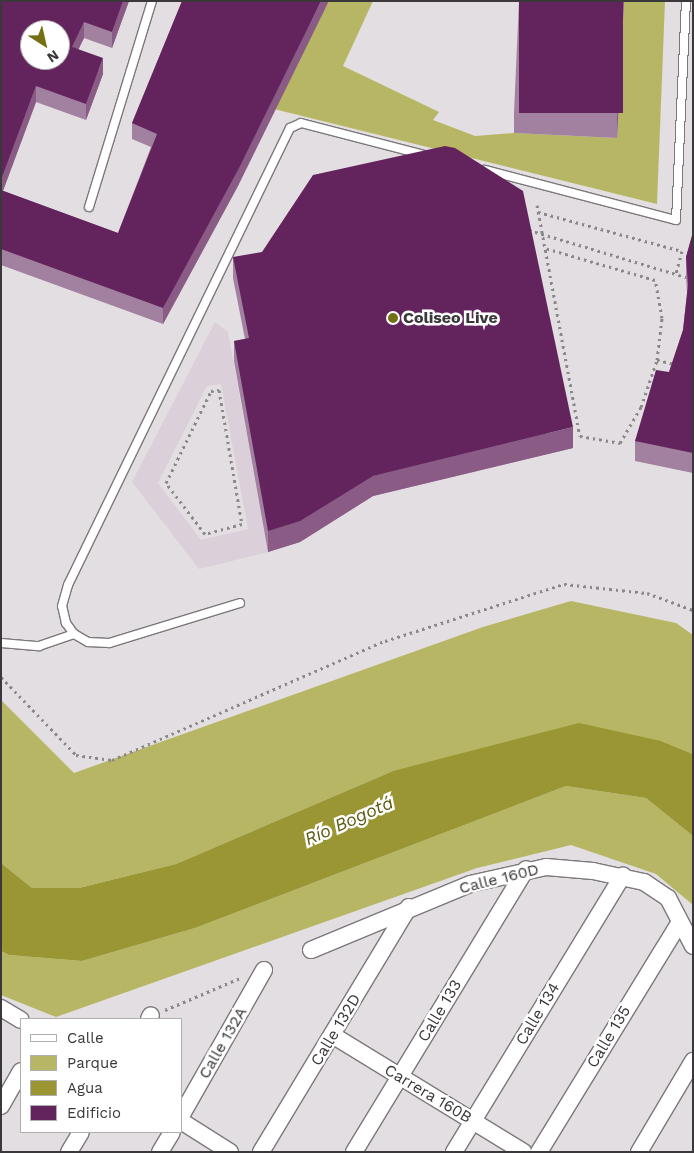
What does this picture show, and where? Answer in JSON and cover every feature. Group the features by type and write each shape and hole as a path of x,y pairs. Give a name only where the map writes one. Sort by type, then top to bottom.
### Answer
{"street":[{"name":"Calle 160D","path":"310,950 409,907 470,884 526,869 546,867 623,876 644,882 668,898 693,946"},
{"name":"Calle 133","path":"354,1152 526,869"},
{"name":"Calle 134","path":"454,1152 623,876"},
{"name":"Calle 132D","path":"261,1152 334,1036 409,907"},
{"name":"Calle 135","path":"539,1152 680,922"},
{"name":"Calle 132A","path":"182,1114 264,970"},
{"path":"1,1008 20,1019"},
{"name":"Carrera 160B","path":"334,1036 523,1152"},
{"path":"639,1152 693,1061"},
{"path":"1,1106 20,1073"},
{"path":"182,1122 230,1152"},
{"path":"69,1152 80,1133"},
{"path":"160,1152 171,1133"}],"lane":[{"path":"89,208 152,1"},
{"path":"474,167 676,220 686,1"},
{"path":"240,603 109,643 88,642 74,634 66,624 62,606 68,585 290,128 301,122 436,157"},
{"path":"1,643 39,646 74,634"}],"path":[{"path":"537,205 538,212 580,436 620,443 642,407 657,360 662,318 655,280 545,248"},
{"path":"538,212 682,251 676,274"},
{"path":"526,229 686,277"},
{"path":"657,360 678,365"},
{"path":"220,390 242,524 205,534 166,483 211,391 220,390"},
{"path":"1,677 76,754 112,760 384,641 564,584 646,593 693,610"},
{"path":"150,1017 264,970"}],"shaded area":[{"path":"215,322 228,332 268,552 199,569 132,482","holes":["221,384 248,529 201,540 158,483 207,386"]}],"green space":[{"path":"329,1 373,1 343,66 439,112 433,120 475,136 514,133 617,138 624,1 665,1 657,204 274,109"},
{"path":"571,601 676,623 693,635 693,754 661,741 393,771 176,864 79,888 32,888 1,863 1,700 74,773 483,627"},
{"path":"566,786 646,798 693,836 693,905 656,874 571,845 477,868 56,1017 1,995 1,951 9,955 82,961 195,928"}],"water":[{"name":"Río Bogotá","path":"579,723 661,741 693,754 693,836 646,798 566,786 195,928 82,961 9,955 1,951 1,863 32,888 79,888 176,864 393,771"}],"building":[{"path":"1,1 123,1 112,32 84,22 72,47 103,58 86,104 36,86 1,180"},
{"path":"182,1 321,1 239,168 163,308 1,249 1,190 118,233 157,134 132,123"},
{"path":"519,1 623,1 623,113 519,113"},
{"name":"Coliseo Live","path":"445,146 455,148 523,191 573,427 373,476 300,521 268,531 234,341 249,338 233,257 262,252 313,175"},
{"path":"693,232 693,453 635,441 656,370 669,372 683,330 688,285 686,257"}],"place":[{"name":"Coliseo Live","path":"393,318"}]}
